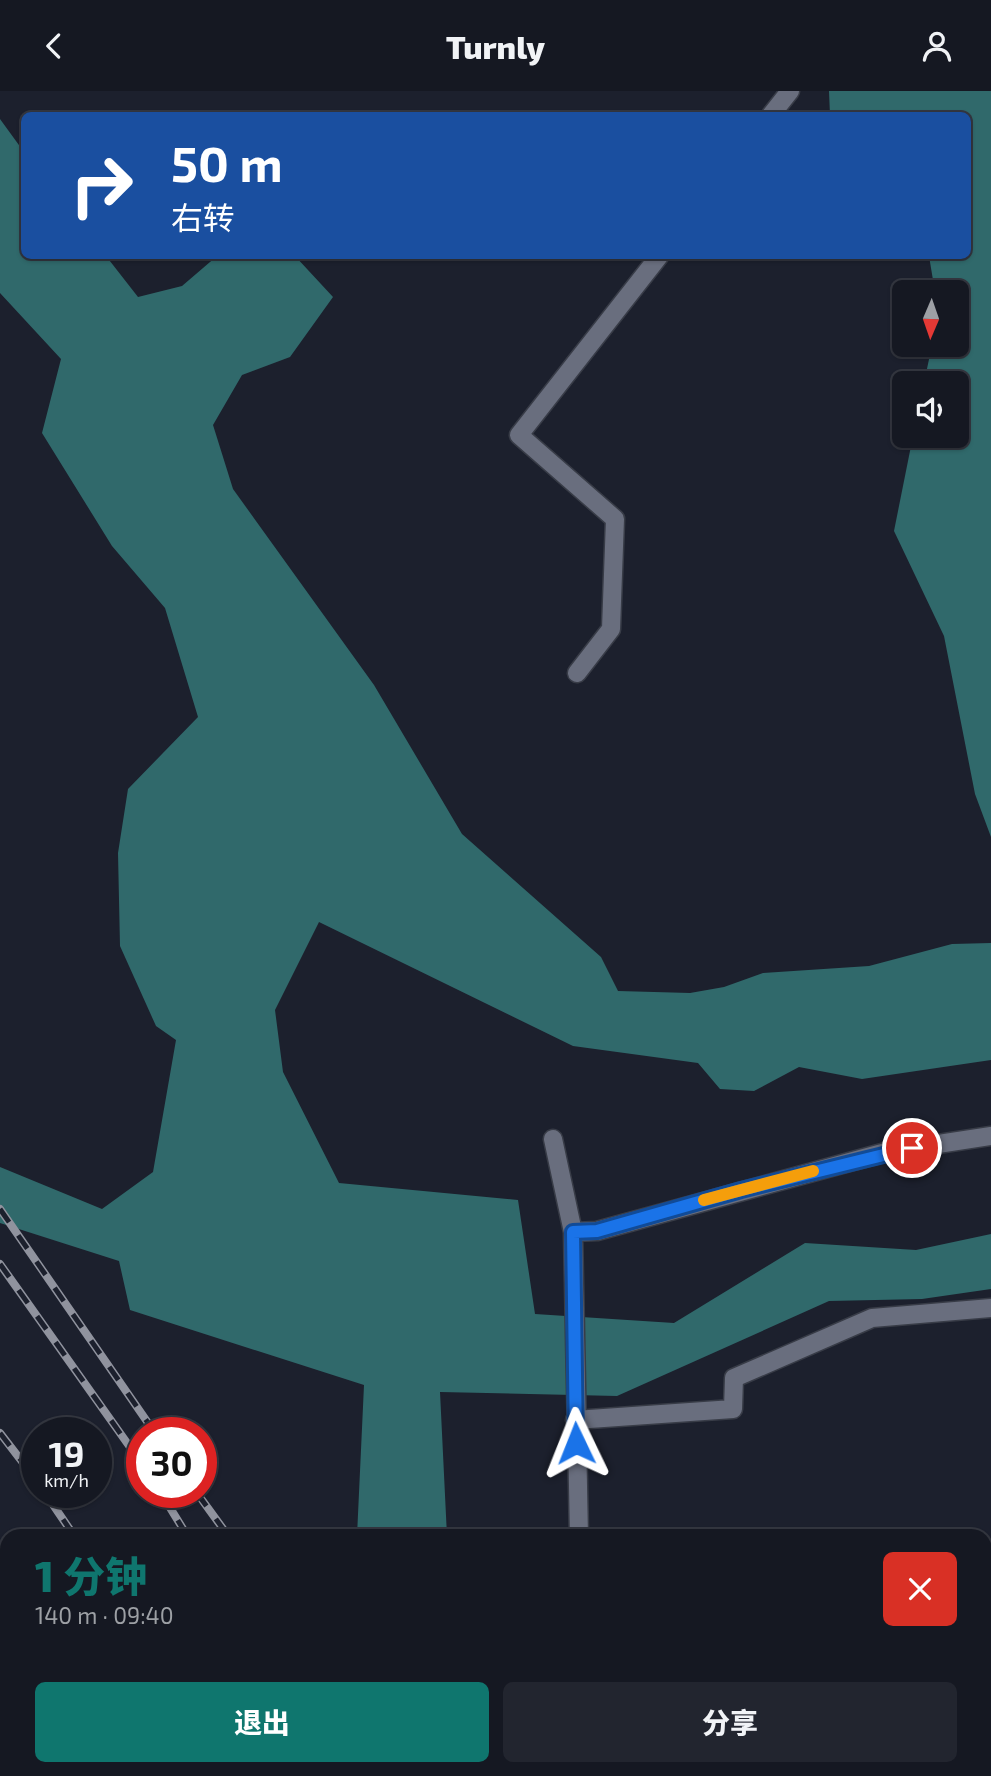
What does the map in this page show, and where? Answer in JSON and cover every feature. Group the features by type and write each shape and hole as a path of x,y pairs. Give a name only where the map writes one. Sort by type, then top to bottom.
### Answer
{"street":[{"path":"773,112 790,91"},
{"path":"576,673 611,629 615,519 519,435 657,259"},
{"path":"573,1232 597,1231 886,1152 991,1136"},
{"path":"553,1139 573,1232 579,1529"},
{"path":"575,1420 733,1409 734,1378 872,1318 991,1308"}],"shaded area":[{"path":"829,91 991,91 991,837 975,794 944,636 894,531 911,448 969,448 969,371 927,371 929,357 970,357 970,280 933,280 930,259 971,259 971,112 830,112"},
{"path":"0,119 21,148 21,259 108,259 138,297 182,286 214,259 298,259 333,297 290,357 242,375 213,425 233,489 374,685 462,834 601,957 618,991 690,993 724,987 763,973 869,966 952,944 991,943 991,1060 862,1079 799,1067 754,1091 720,1089 698,1063 573,1046 319,922 275,1010 283,1072 339,1183 518,1200 535,1314 674,1323 805,1243 916,1250 991,1234 991,1289 922,1299 829,1301 617,1396 440,1392 447,1529 357,1529 364,1385 130,1310 119,1261 0,1223 0,1167 102,1209 153,1172 176,1040 156,1026 120,946 118,853 128,789 198,717 165,608 112,546 42,433 61,359 0,293"}],"railway":[{"path":"0,1209 144,1417"},
{"path":"0,1264 126,1441"},
{"path":"0,1433 21,1460"},
{"path":"55,1508 70,1529"},
{"path":"170,1508 183,1529"},
{"path":"208,1508 223,1529"}],"slow traffic":[{"path":"704,1200 813,1171"}],"route":[{"path":"576,1443 573,1232 597,1231 741,1190 886,1152 912,1148"}]}
